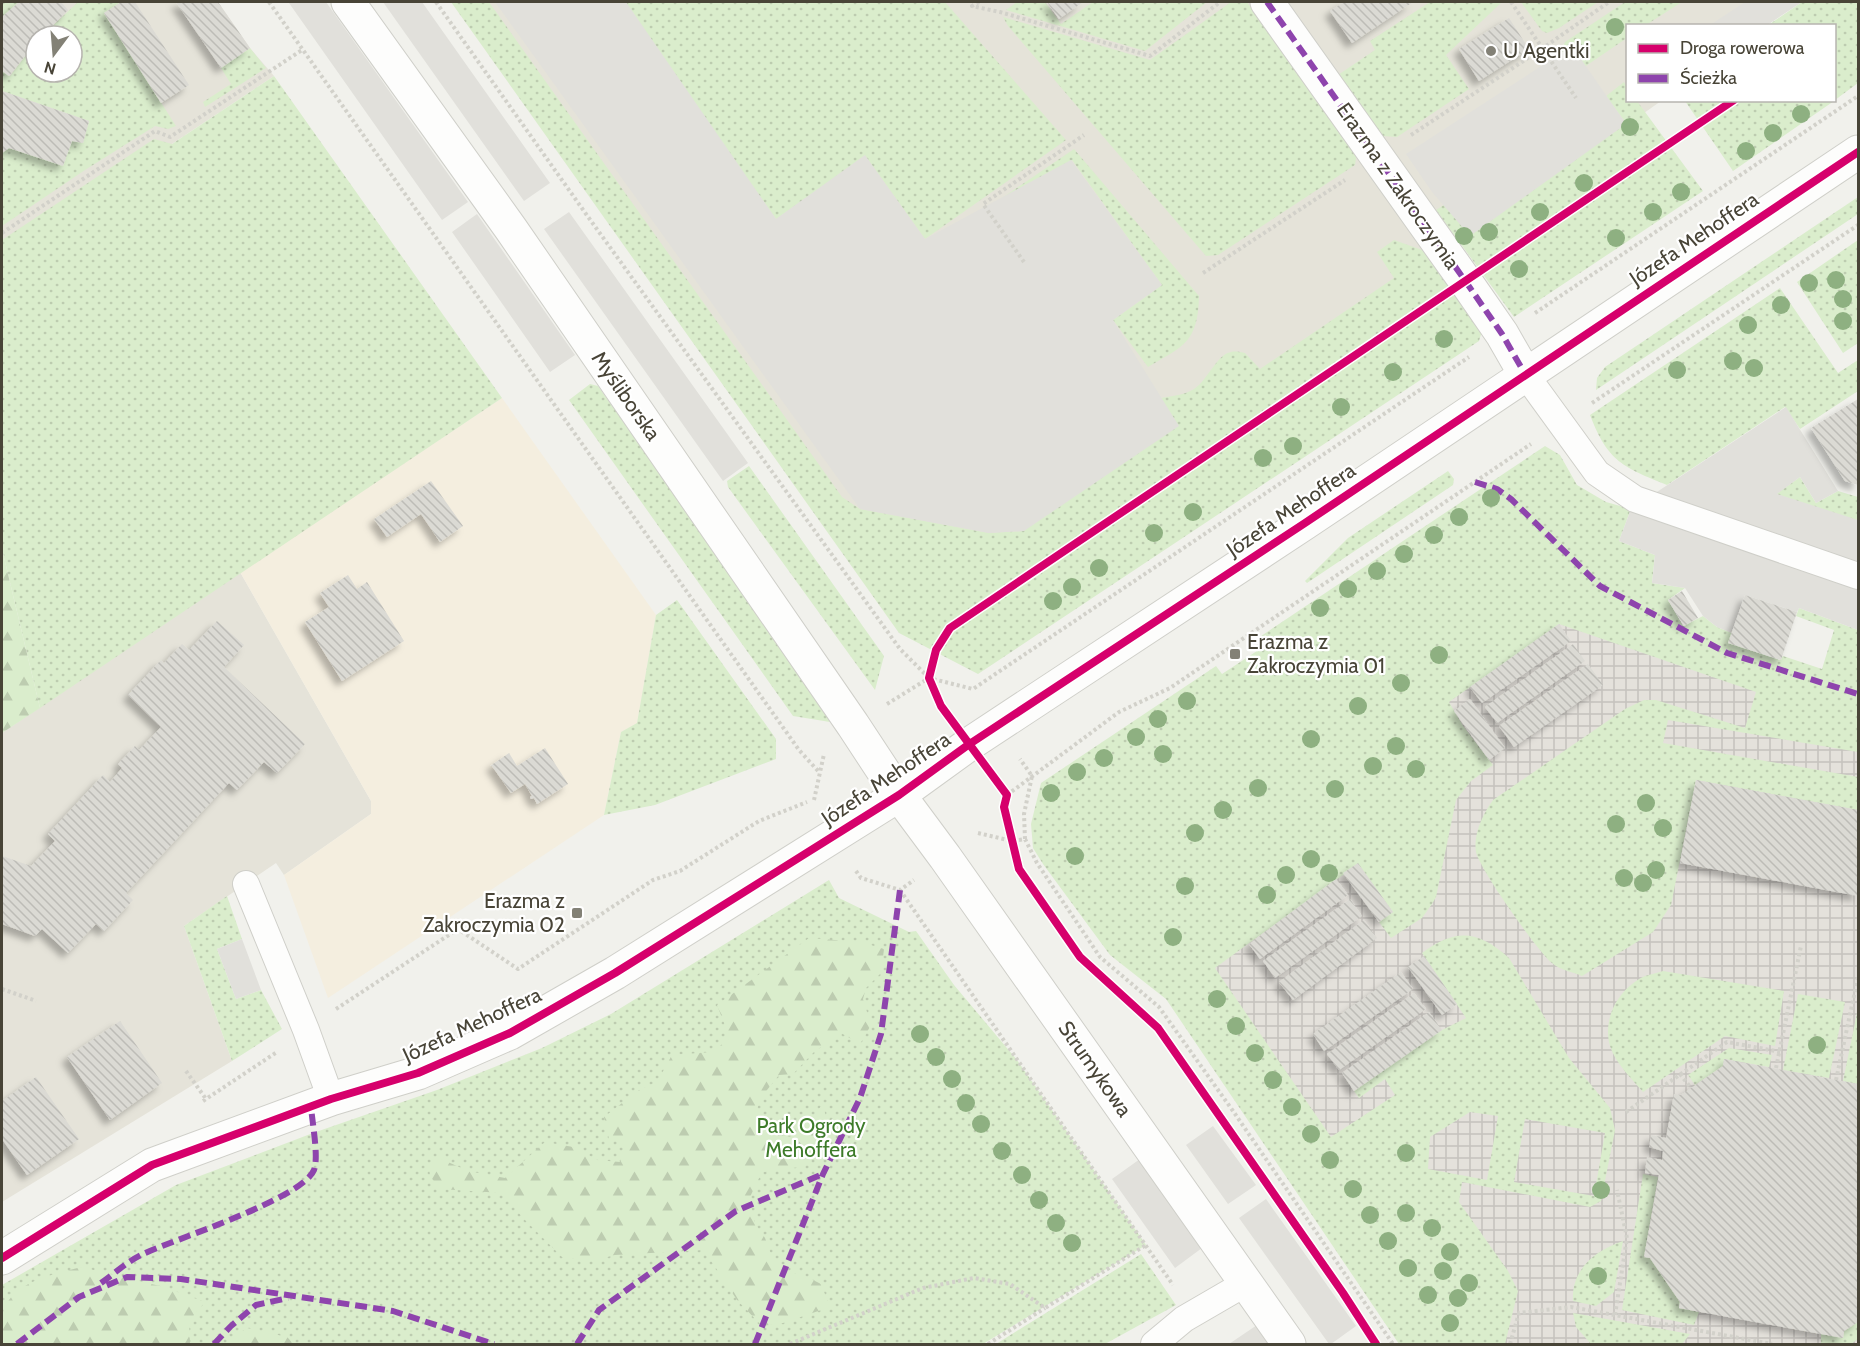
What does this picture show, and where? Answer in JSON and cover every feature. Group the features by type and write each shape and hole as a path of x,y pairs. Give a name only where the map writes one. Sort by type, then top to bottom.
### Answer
{"street":[{"name":"Myśliborska","path":"348,2 518,239 854,725 899,795"},
{"name":"Erazma z Zakroczymia","path":"1267,2 1502,334 1525,374"},
{"name":"Józefa Mehoffera","path":"2,1258 152,1165 331,1099 418,1072 510,1033 650,952 899,795 968,745 1296,529 1858,152"},
{"name":"Strumykowa","path":"899,795 1289,1344"}],"lane":[{"path":"1525,374 1597,473 1635,499 1858,576"},
{"path":"246,884 306,1030 331,1099"},
{"path":"1154,1344 1184,1319 1246,1283"}],"path":[{"path":"269,2 799,750 820,773"},
{"path":"436,2 892,640 928,678 933,687"},
{"path":"979,2 972,6 1150,56 1220,2"},
{"path":"1511,2 1576,98"},
{"path":"1377,157 1609,2"},
{"path":"2,233 155,131 170,137 302,50"},
{"path":"973,689 1858,96"},
{"path":"1024,262 983,204 1084,135"},
{"path":"1203,273 1346,179"},
{"path":"1004,807 1007,795 1119,712 1170,688 1858,225"},
{"path":"928,678 931,669"},
{"path":"968,745 1007,795"},
{"path":"306,1030 458,929 518,969 653,880 680,871 759,821 814,799"},
{"path":"1009,830 1014,850"},
{"path":"1025,839 1037,863 1100,957 1159,1007 1393,1344"},
{"path":"900,890 1193,1314"},
{"path":"1776,1068 1802,946"},
{"path":"1836,1080 1858,977"},
{"path":"2,989 36,1001"},
{"path":"1626,1112 1727,1042 1781,1052"},
{"path":"186,1071 206,1099"},
{"path":"1680,1074 1691,1088"},
{"path":"1615,1315 1628,1238 1617,1190"},
{"path":"988,1344 1146,1245"},
{"path":"790,1344 923,1288 974,1278 1010,1284 1045,1308"},
{"path":"1510,1344 1519,1313 1571,1307 1772,1344"}],"shaded area":[{"path":"2,2 218,2 250,48 274,76 2,257"},
{"path":"326,2 468,202 442,220 289,3"},
{"path":"383,2 422,2 550,183 524,201"},
{"path":"474,2 1800,2 1768,24 1626,24 1626,102 1660,102 1014,560 841,520"},
{"path":"495,2 626,2 776,219 865,155 925,239 1071,160 1162,285 1113,320 1179,426 1024,531 989,533 860,509"},
{"path":"1745,2 1802,2 1769,24 1712,24"},
{"path":"1572,46 1626,124 1470,236 1432,192 1406,154"},
{"path":"569,212 748,463 723,481 544,229"},
{"path":"477,214 575,355 550,372 452,232"},
{"path":"502,398 656,615 637,724 621,732 604,815 328,998 284,875 371,814 371,801 240,572"},
{"path":"1786,407 1838,491 1816,503 1800,477 1777,494 1858,520 1858,630 1799,608 1797,612 1745,595 1732,633 1717,627 1703,616 1685,588 1652,583 1655,555 1619,541 1631,509"},
{"path":"240,572 371,801 371,814 284,875 276,863 184,926 232,1061 2,1202 2,733"},
{"path":"1539,606 1858,711 1858,1344 1420,1344 1185,1009 1220,816"},
{"path":"242,939 261,990 236,999 217,949"},
{"path":"1213,1126 1256,1185 1228,1204 1186,1145"},
{"path":"1140,1159 1202,1248 1175,1268 1112,1179"},
{"path":"1266,1199 1356,1326 1331,1344 1239,1218"},
{"path":"1257,1325 1270,1344 1229,1344"}],"green space":[{"path":"2,2 19,2 2,17"},
{"path":"78,2 121,2 104,13 176,126 168,129 155,126 2,226 2,153 9,148 63,165 72,141 83,143 89,121 2,91 2,71 10,76 24,58 24,84 84,84 84,24 55,24"},
{"path":"451,2 489,2 842,497 860,509 989,533 1024,531 1161,398 1194,389 1204,380 1221,357 1231,352 1245,353 1260,369 1394,278 1377,252 1394,240 1425,251 1482,331 1479,341 978,674 899,633"},
{"path":"622,2 945,2 1066,140 925,239 865,156 776,219"},
{"path":"1017,2 1045,2 1061,24 1093,2 1207,2 1145,51 1006,10"},
{"path":"1231,2 1247,2 1357,152 1355,165 1218,255 1206,256 1008,26 1003,17 1150,60"},
{"path":"1430,2 1502,2 1446,55 1469,89 1397,137 1382,136 1338,75 1375,50 1370,41"},
{"path":"1521,2 1598,2 1559,28 1547,33 1542,31"},
{"path":"1625,2 1682,2 1648,24 1626,24 1626,39 1574,74 1562,60 1561,52 1565,42"},
{"path":"1802,2 1858,2 1858,83 1836,99 1836,24 1770,24"},
{"path":"250,48 266,68 205,107 203,102 231,84 221,68"},
{"path":"274,76 502,398 40,708 2,549 2,240 154,139 172,144"},
{"path":"1624,82 1626,102 1638,102 1703,191 1514,317 1436,210 1453,199 1626,123 1606,96"},
{"path":"1686,102 1833,102 1733,171"},
{"path":"1074,149 1199,296 1196,324 1187,341 1171,354 1148,367 1113,320 1162,285 1072,160 996,213 996,202"},
{"path":"1858,197 1858,214 1596,390 1597,378 1605,367"},
{"path":"1858,240 1858,343 1843,353 1797,282"},
{"path":"1780,288 1838,373 1858,360 1858,391 1800,429 1785,407 1667,485 1619,461 1603,443 1590,415"},
{"path":"590,384 598,386 818,696 828,713 830,722 793,716 569,400"},
{"path":"1545,446 1560,455 1577,485 1606,502 1631,509 1619,541 1655,555 1652,583 1685,588 1668,600 1683,626 1703,616 1717,627 1732,633 1729,643 1780,660 1783,656 1822,669 1834,630 1796,616 1799,608 1858,630 1858,752 1668,720 1663,743 1858,777 1858,810 1696,780 1671,905 1653,932 1582,976 1559,967 1545,956 1487,875 1475,845 1482,818 1489,806 1493,800 1625,709 1644,700 1656,700 1745,728 1756,692 1559,624 1449,702 1463,726 1493,765 1471,781 1456,800 1436,897 1422,918 1391,938 1379,922 1393,912 1358,864 1215,968 1331,1137 1395,1095 1385,1079 1359,1098 1354,1091 1442,1030 1466,1018 1422,953 1446,939 1467,936 1487,942 1509,958 1569,1058 1610,1108 1615,1130 1601,1201 1590,1207 1462,1182 1459,1202 1508,1271 1518,1291 1505,1344 1399,1344 1166,999 1110,955 1033,848 1031,824 1041,783 1216,666 1222,674 1260,649 1255,640","holes":["1470,1112 1498,1116 1487,1180 1428,1169 1430,1137","1525,1119 1605,1133 1594,1196 1514,1182"]},
{"path":"749,466 884,656 875,690 728,487 727,481"},
{"path":"1448,471 1454,479 1453,485 1307,583 1305,581 1348,538"},
{"path":"1800,477 1816,503 1838,491 1858,497 1858,521 1776,494"},
{"path":"2,549 40,708 2,733"},
{"path":"677,600 776,739 776,759 655,805 604,815 621,732 637,723 656,615"},
{"name":"Park Ogrody Mehoffera","path":"829,880 839,898 909,932 916,931 954,985 1017,1060 1146,1245 983,1344 2,1344 2,1285 176,1185 313,1133 437,1090 542,1048 611,1014"},
{"path":"227,896 242,939 217,949 236,999 261,990 282,1029 232,1061 184,926"},
{"path":"809,938 861,942 884,949 881,973 866,988 863,999 871,1025 860,1044 841,1033 814,1052 793,1074 779,1075 763,1095 755,1113 769,1132 795,1138 823,1104 830,1135 800,1167 762,1172 749,1199 755,1224 765,1238 772,1257 784,1271 805,1276 821,1284 830,1307 783,1323 762,1326 737,1300 704,1250 615,1255 592,1261 562,1257 502,1193 440,1189 430,1176 429,1166 439,1158 468,1171 505,1178 545,1142 573,1147 597,1160 620,1162 625,1144 609,1139 604,1117 639,1090 657,1082 672,1055 712,1052 730,1038 717,1005"},
{"path":"1663,971 1784,991 1775,1046 1725,1036 1643,1092 1612,1052 1608,1025 1615,1005 1627,988 1645,976"},
{"path":"1798,994 1845,1002 1829,1078 1783,1070"},
{"path":"1858,1008 1858,1084 1843,1081"},
{"path":"1729,1048 1772,1055 1769,1067 1724,1059 1723,1066 1695,1085 1688,1075"},
{"path":"1643,1174 1658,1177 1644,1257 1650,1258 1680,1302 1679,1308 1699,1312 1694,1325 1622,1310"},
{"path":"1623,1241 1614,1292 1596,1306 1573,1301 1576,1279 1587,1262"},
{"path":"1141,1254 1176,1305 1105,1344 996,1344"},
{"path":"81,1267 164,1287 205,1302 189,1321 190,1344 2,1344 2,1316 6,1304 13,1295 45,1277"},
{"path":"1573,1313 1690,1334 1682,1344 1591,1344 1576,1327"},
{"path":"1858,1322 1858,1339 1851,1344 1821,1344 1821,1334 1843,1338 1844,1331"},
{"path":"247,1328 287,1337 294,1344 232,1344 233,1337"}],"building":[{"path":"19,2 61,2 68,10 54,24 24,24 24,57 9,76 2,71 2,17"},
{"path":"121,2 135,2 189,85 161,103 104,13"},
{"path":"176,2 218,2 250,48 221,68"},
{"path":"1047,2 1083,2 1059,19"},
{"path":"1344,2 1413,2 1352,43 1330,11"},
{"path":"1509,18 1529,49 1479,81 1459,49"},
{"path":"2,91 89,121 83,143 72,141 63,166 9,148 2,153"},
{"path":"1858,399 1858,485 1845,481 1811,428"},
{"path":"431,481 463,526 440,542 421,514 387,537 374,519"},
{"path":"348,575 357,589 367,582 404,641 342,681 305,622 329,607 320,593"},
{"path":"1682,591 1698,618 1684,626 1668,600"},
{"path":"1745,595 1797,612 1781,660 1728,643"},
{"path":"217,621 244,645 224,667 305,744 277,773 264,762 237,790 229,783 126,893 133,900 104,931 96,924 68,953 42,929 35,936 2,924 2,856 31,866 55,841 48,834 103,775 110,782 122,768 118,764 135,746 139,750 161,727 128,695 161,660 164,663 182,644 189,650"},
{"path":"1559,624 1571,641 1482,703 1470,687"},
{"path":"1573,644 1585,661 1497,723 1485,707"},
{"path":"1588,664 1603,685 1514,747 1499,726"},
{"path":"1470,699 1505,748 1489,760 1454,711"},
{"path":"545,748 568,784 537,804 534,798 531,799 532,796 525,784 511,793 490,766 509,753 517,766"},
{"path":"1696,780 1858,810 1858,896 1680,863"},
{"path":"1358,863 1393,912 1379,922 1343,873"},
{"path":"1336,879 1348,895 1260,959 1249,944"},
{"path":"1350,899 1362,916 1275,978 1263,961"},
{"path":"1364,920 1377,938 1293,1000 1279,982"},
{"path":"1424,956 1457,1004 1442,1015 1408,967"},
{"path":"1401,972 1413,989 1324,1051 1313,1034"},
{"path":"1414,993 1426,1009 1339,1070 1327,1054"},
{"path":"1429,1012 1442,1030 1354,1091 1342,1073"},
{"path":"120,1021 162,1083 110,1120 67,1057"},
{"path":"1724,1059 1858,1084 1858,1322 1844,1331 1843,1338 1679,1308 1680,1302 1650,1258 1644,1257 1659,1175 1645,1173 1647,1157 1662,1160 1663,1151 1649,1147 1651,1135 1666,1138 1674,1094 1681,1095 1723,1066"},
{"path":"36,1077 79,1139 27,1175 2,1139 2,1101"}],"marked path":[{"path":"1267,2 1466,282 1502,334 1525,374"},
{"path":"1475,482 1497,489 1511,499 1600,586 1727,653 1858,694"},
{"path":"755,1344 823,1174 860,1098 881,1034 900,890"},
{"path":"101,1283 143,1254 263,1205 305,1181 314,1170 315,1164 316,1148 311,1106"},
{"path":"577,1344 599,1310 736,1211 823,1174"},
{"path":"17,1344 79,1297 127,1277 181,1279 393,1311 494,1344"},
{"path":"214,1344 256,1305 288,1298"}],"cycle path":[{"path":"1376,1344 1158,1028 1080,957 1019,869 1004,807 1007,795 941,706 929,678 936,650 950,628 1731,102"},
{"path":"2,1258 152,1165 331,1099 418,1073 510,1033 615,973 899,795 968,745 1305,523 1858,152"}],"place":[{"name":"U Agentki","path":"1491,51"},
{"name":"Erazma z Zakroczymia 01","path":"1235,654"},
{"name":"Erazma z Zakroczymia 02","path":"577,913"}]}
